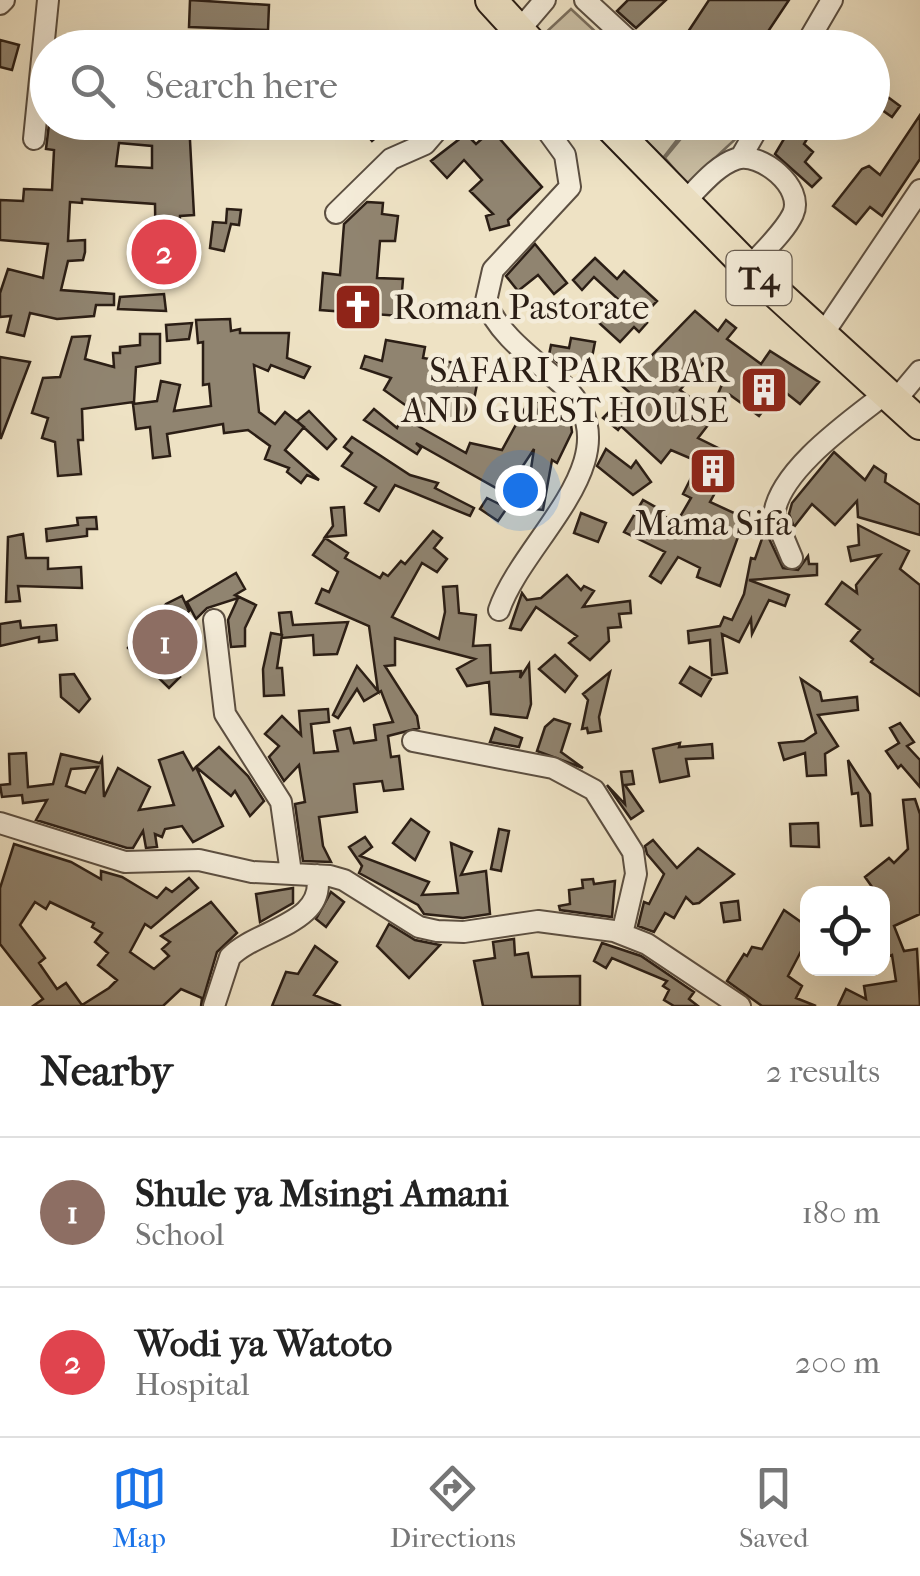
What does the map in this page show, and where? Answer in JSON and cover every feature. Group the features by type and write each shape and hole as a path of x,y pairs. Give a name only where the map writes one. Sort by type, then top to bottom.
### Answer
{"highway":[{"path":"491,0 512,30"},
{"name":"T4","path":"625,140 682,204 821,337 920,424"}],"street":[{"path":"45,30 48,0"},
{"path":"527,30 546,0"},
{"path":"586,0 618,30"},
{"path":"814,30 832,0"},
{"path":"336,213 391,158 428,140"},
{"path":"498,610 519,564 562,508 590,440 584,409 501,327 486,301 494,270 570,187 570,168 554,140"},
{"path":"682,204 725,164 740,157 750,140"},
{"path":"740,157 767,165 795,198 793,214 749,268"},
{"path":"821,337 920,190"},
{"path":"792,558 774,515 784,490 822,444 890,398 920,371"},
{"path":"214,620 225,714 281,802 291,873"},
{"path":"413,740 553,768 594,790 633,852 636,874 622,934"},
{"path":"0,823 125,862 199,860 240,870 344,880 419,927 437,931 464,932 538,920 622,934 714,986 740,1006"},
{"path":"214,1006 230,957 312,908 318,892 317,875"}],"shaded area":[{"path":"571,9 594,30 548,30"},
{"path":"644,140 677,140 663,158"},
{"path":"680,140 734,140 687,184 665,158"}],"building":[{"path":"190,0 269,5 268,30 189,27"},
{"path":"628,0 666,0 636,28 617,11"},
{"path":"709,0 789,0 769,30 689,30"},
{"path":"0,40 19,45 12,70 0,67"},
{"path":"890,99 900,106 890,116"},
{"path":"920,115 920,159 882,216 870,207 856,224 833,206 862,169 869,166 880,175"},
{"path":"47,140 190,140 194,215 180,216 177,274 156,275 155,204 82,199 82,203 70,202 68,241 85,240 85,252 83,260 68,261 61,290 114,294 114,305 96,305 94,316 57,319 30,313 24,336 7,332 11,316 0,317 0,293 8,269 43,278 48,244 0,240 0,200 23,201 24,189 52,190 54,150 46,149","holes":["119,143 152,146 152,168 116,166"]},
{"path":"458,140 472,140 476,144 481,140 501,140 542,187 508,220 509,225 490,230 486,216 493,214 470,191 482,180 464,160 447,178 431,161"},
{"path":"783,140 806,140 804,144 813,152 805,162 821,178 812,187 775,154"},
{"path":"367,202 383,203 382,214 398,216 395,241 380,241 377,278 403,279 400,316 320,310 323,273 340,275 344,224"},
{"path":"227,209 241,210 239,225 231,224 224,251 210,248 213,222 226,223"},
{"path":"535,244 567,283 554,294 538,275 518,291 506,276"},
{"path":"595,258 617,279 624,271 657,301 641,318 647,323 639,332 634,327 620,342 598,322 619,300 594,277 582,290 573,280"},
{"path":"164,294 166,311 118,309 120,297"},
{"path":"695,311 718,331 726,320 736,328 727,339 761,364 770,351 819,382 800,404 780,388 759,416 730,395 722,414 711,410 726,375 707,359 680,390 715,416 698,438 724,451 715,479 721,482 710,502 745,518 720,586 697,577 700,568 678,557 661,583 650,576 665,552 624,532 643,500 659,509 656,513 677,522 691,498 683,494 699,462 671,450 661,463 621,426 618,430 603,418 629,392 622,386"},
{"path":"230,319 231,331 289,333 287,358 310,367 304,378 271,365 268,371 254,365 259,412 275,424 285,412 304,427 285,450 319,480 307,475 301,483 287,472 289,468 265,459 270,446 248,430 224,433 223,424 167,434 170,456 153,458 150,427 136,429 133,404 157,401 161,381 180,385 174,411 211,406 209,384 203,385 203,342 198,343 196,320"},
{"path":"192,323 189,339 167,341 166,325"},
{"path":"140,334 160,334 160,363 136,367 134,402 82,409 83,440 78,440 81,474 58,476 55,442 42,438 48,418 32,413 43,378 60,377 72,337 90,336 85,359 114,367 113,353 120,353 120,347 140,345"},
{"path":"571,338 595,342 589,373 565,369 549,355 551,345 569,348"},
{"path":"386,340 425,347 423,358 463,364 461,376 478,379 472,410 468,408 463,423 406,410 408,407 384,390 391,378 361,368 365,356 382,361"},
{"path":"0,357 30,362 1,438 0,438"},
{"path":"530,399 541,403 537,413 571,425 572,432 557,463 552,460 543,510 525,508 534,449 505,493 416,443 421,448 417,454 364,420 374,409 397,428 402,417 466,453 470,443 502,450"},
{"path":"309,411 336,439 327,449 297,421"},
{"path":"352,437 410,475 438,483 435,488 474,508 470,516 395,485 379,511 365,503 376,487 342,466 352,453 344,447"},
{"path":"606,449 631,468 636,461 651,482 633,495 597,466"},
{"path":"834,452 865,480 874,466 886,474 885,482 920,505 920,535 858,517 857,501 835,525 812,504 794,527 789,514 792,503"},
{"path":"487,498 507,508 498,521 480,509"},
{"path":"344,507 346,535 325,537 333,526 331,508"},
{"path":"581,513 606,523 598,542 574,533"},
{"path":"96,517 97,529 87,529 87,536 47,541 46,529 78,525 77,518"},
{"path":"858,525 909,551 900,569 920,585 920,696 871,662 873,659 851,641 860,630 826,604 842,582 857,593 856,585 880,555 851,561 848,547 859,545"},
{"path":"765,530 783,568 798,570 808,556 809,564 817,564 817,575 749,580 789,595 785,606 769,600 752,634 751,619 739,642 722,634 727,673 712,675 710,640 689,643 688,631 720,626 724,617 732,620 744,594 751,558 755,559"},
{"path":"433,531 442,538 434,548 447,559 437,572 422,563 392,617 439,639 445,612 443,587 457,586 459,613 476,615 473,646 490,645 491,673 521,671 520,678 529,664 531,704 527,718 491,714 489,682 467,686 457,669 475,659 395,638 395,665 385,666 417,716 419,728 388,736 391,757 399,756 403,789 384,791 382,781 354,784 357,812 319,817 323,846 331,862 303,861 295,804 305,802 299,765 284,781 269,757 279,746 265,734 282,716 301,735 299,711 328,709 329,722 311,724 314,753 338,751 334,731 350,728 354,743 376,740 374,725 393,722 381,691 364,701 357,689 338,718 333,715 357,666 378,691 369,626 316,603 322,589 329,592 338,572 313,555 325,538 348,553 345,558 380,578 383,573 388,576 401,561 405,564"},
{"path":"23,534 26,558 48,558 48,569 81,567 82,588 18,586 20,601 6,602 8,537"},
{"path":"236,573 245,589 235,595 256,605 245,628 245,646 231,647 228,620 238,598 207,608 196,619 187,602"},
{"path":"567,575 581,590 584,586 594,591 583,607 630,601 631,613 619,614 621,627 608,628 609,641 590,660 569,643 577,636 536,607 521,630 510,628 522,593 527,600 541,598"},
{"path":"182,596 189,611 151,649 180,677 169,688 128,648 166,604"},
{"path":"291,612 293,625 348,622 337,654 314,655 313,635 282,638 279,613"},
{"path":"20,621 21,628 56,625 57,640 39,642 39,637 0,646 0,624"},
{"path":"271,633 282,635 277,668 282,668 284,695 264,696 263,669"},
{"path":"555,655 577,676 565,692 539,669"},
{"path":"690,667 711,679 701,696 680,683"},
{"path":"610,672 599,717 601,731 588,733 587,728 582,729 588,700 583,694"},
{"path":"74,674 90,699 79,712 61,697 60,675"},
{"path":"801,679 820,692 822,701 857,697 858,710 818,715 838,746 825,754 826,775 807,776 805,753 784,760 779,743 804,741 816,733"},
{"path":"554,719 570,724 561,752 583,768 537,751 545,727"},
{"path":"900,723 914,742 907,746 920,760 920,787 886,751 899,743 890,728"},
{"path":"495,728 522,738 519,747 490,742"},
{"path":"680,743 679,747 712,744 713,758 686,759 689,776 660,782 653,749"},
{"path":"219,747 248,776 264,801 250,816 235,791 231,796 196,767"},
{"path":"183,752 193,770 196,767 223,826 193,842 182,826 165,829 162,837 155,834 157,847 146,848 143,831 133,848 127,848 36,820 47,800 23,803 22,795 2,797 0,785 10,784 9,754 26,753 28,787 53,784 61,754 100,763 102,759 104,797 118,768 150,787 139,810 174,805 159,760","holes":["98,767 85,793 66,786 71,769"]},
{"path":"848,760 870,794 872,825 861,826 858,793 852,794"},
{"path":"632,771 634,784 625,785 643,811 631,819 607,785 625,804 621,772"},
{"path":"915,799 920,814 920,914 894,926 904,951 917,949 920,1006 838,1006 846,989 866,999 864,986 896,981 890,956 890,886 871,886 865,877 889,858 894,863 908,849 903,800"},
{"path":"411,819 429,832 415,860 393,843"},
{"path":"818,823 819,847 791,846 790,824"},
{"path":"499,829 509,831 501,871 491,869"},
{"path":"365,837 372,847 360,856 429,882 422,895 458,893 451,843 472,852 461,875 486,871 490,914 463,918 424,914 418,905 359,873 362,866 349,847"},
{"path":"653,840 677,868 698,848 734,874 699,903 693,904 686,897 674,918 665,913 654,932 638,926 644,902 649,904 664,874 647,854 645,846"},
{"path":"14,844 71,862 101,879 101,871 122,877 157,898 166,888 172,892 189,878 198,888 151,928 145,924 130,952 154,969 169,956 162,949 170,942 161,936 211,902 237,933 217,952 201,1006 202,998 181,989 163,1006 33,1006 43,999 0,944 0,888","holes":["35,902 46,909 50,902 94,923 92,927 102,933 95,942 108,953 98,965 117,980 82,1005 66,983 57,989 39,963 45,958 20,925"]},
{"path":"593,879 594,884 615,881 612,917 560,910 559,906 570,904 569,890 583,888 582,880"},
{"path":"293,888 293,903 260,922 256,894"},
{"path":"331,892 344,902 326,927 316,919"},
{"path":"738,901 740,920 724,922 721,903"},
{"path":"784,910 800,921 800,953 788,976 802,986 796,998 816,1006 762,1006 727,981 744,954 747,956 752,947 762,949"},
{"path":"389,924 415,940 440,945 409,978 377,946"},
{"path":"514,939 515,955 528,953 532,977 580,976 580,1006 483,1006 474,961 495,958 493,942"},
{"path":"602,943 641,956 694,992 689,999 698,1006 674,1006 664,1000 669,990 663,986 667,981 612,958 606,968 594,961"},
{"path":"315,946 337,962 314,995 341,1006 272,1006 286,972 298,974"}],"place":[{"name":"Wodi ya Watoto","path":"164,252"},
{"name":"Roman Pastorate","path":"358,307"},
{"name":"SAFARI PARK BAR AND GUEST HOUSE","path":"764,390"},
{"name":"Mama Sifa","path":"713,471"},
{"name":"Shule ya Msingi Amani","path":"165,642"}]}
